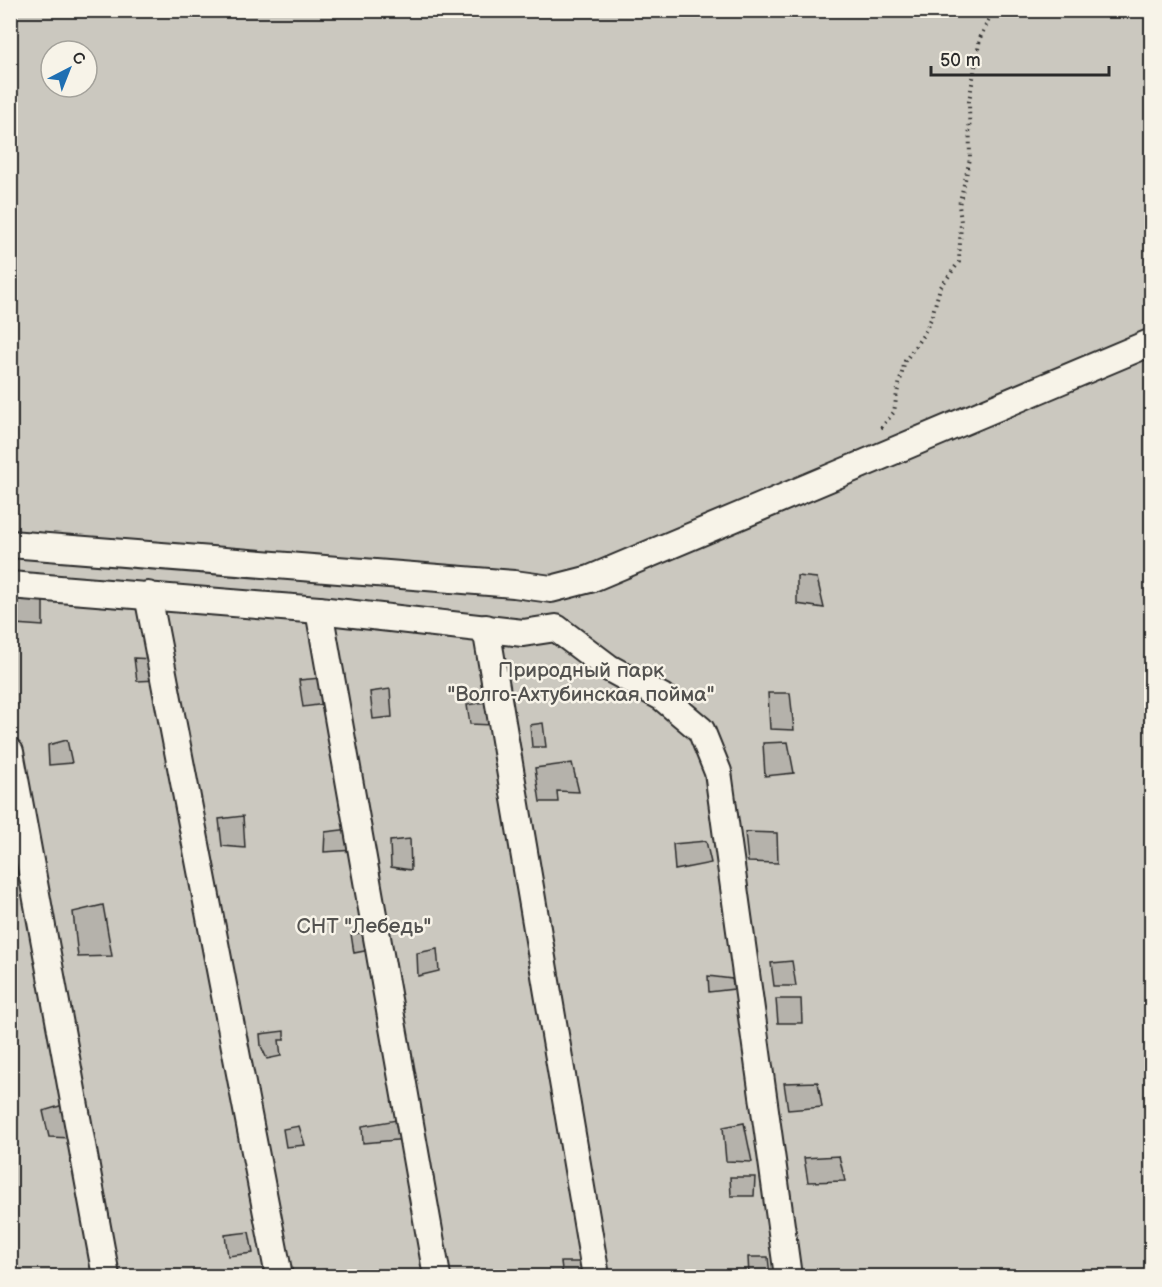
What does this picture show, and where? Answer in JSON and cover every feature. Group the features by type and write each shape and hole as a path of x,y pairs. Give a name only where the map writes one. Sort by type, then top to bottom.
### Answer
{"street":[{"path":"10,544 514,584 551,589 590,579 1152,342"},
{"path":"10,585 319,610 523,633 556,628"},
{"path":"551,589 556,628 609,668 662,697 701,730 718,772 788,1276"},
{"path":"148,595 279,1276"},
{"path":"319,610 437,1276"},
{"path":"486,628 596,1276"},
{"path":"10,752 106,1276"}],"path":[{"path":"877,432 894,412 905,362 927,327 940,288 959,262 961,222 959,205 970,159 969,101 980,38 993,10"}],"green space":[{"name":"Природный парк \"Волго-Ахтубинская пойма\"","path":"10,11 1151,11 1151,1276 11,1276"}],"building":[{"path":"797,576 817,578 824,608 797,604"},
{"path":"16,592 43,592 43,626 15,624"},
{"path":"134,658 153,659 158,680 137,681"},
{"path":"321,678 325,704 303,707 299,680"},
{"path":"390,689 392,717 373,719 370,692"},
{"path":"768,693 790,693 794,730 770,729"},
{"path":"490,701 492,725 470,724 467,705"},
{"path":"543,723 546,747 532,747 530,725"},
{"path":"67,740 72,763 49,765 48,745"},
{"path":"788,742 794,773 765,776 763,743"},
{"path":"572,763 579,792 557,791 558,802 540,802 535,768"},
{"path":"243,816 245,848 222,846 219,819"},
{"path":"350,829 354,850 324,852 325,832"},
{"path":"745,832 777,833 778,863 748,862"},
{"path":"410,839 411,870 391,867 390,841"},
{"path":"706,841 711,863 675,870 673,844"},
{"path":"103,905 112,956 78,957 73,912"},
{"path":"371,932 375,949 354,953 351,934"},
{"path":"437,949 439,971 418,976 417,953"},
{"path":"792,961 796,986 774,986 771,963"},
{"path":"708,976 732,979 734,989 709,992"},
{"path":"776,999 801,999 802,1023 778,1023"},
{"path":"284,1031 284,1040 279,1040 281,1056 267,1059 261,1046 260,1034"},
{"path":"818,1082 822,1107 788,1110 784,1083"},
{"path":"63,1105 72,1138 49,1137 43,1111"},
{"path":"402,1119 408,1139 363,1143 362,1126"},
{"path":"744,1123 752,1162 726,1161 723,1127"},
{"path":"299,1126 305,1145 286,1147 283,1129"},
{"path":"839,1156 845,1181 808,1182 804,1158"},
{"path":"730,1177 755,1177 754,1196 731,1196"},
{"path":"249,1232 253,1253 228,1256 225,1235"},
{"path":"748,1257 768,1257 770,1275 749,1276"},
{"path":"561,1262 586,1262 589,1276 563,1276"}],"park label":[{"name":"СНТ \"Лебедь\"","path":"364,926"}]}
